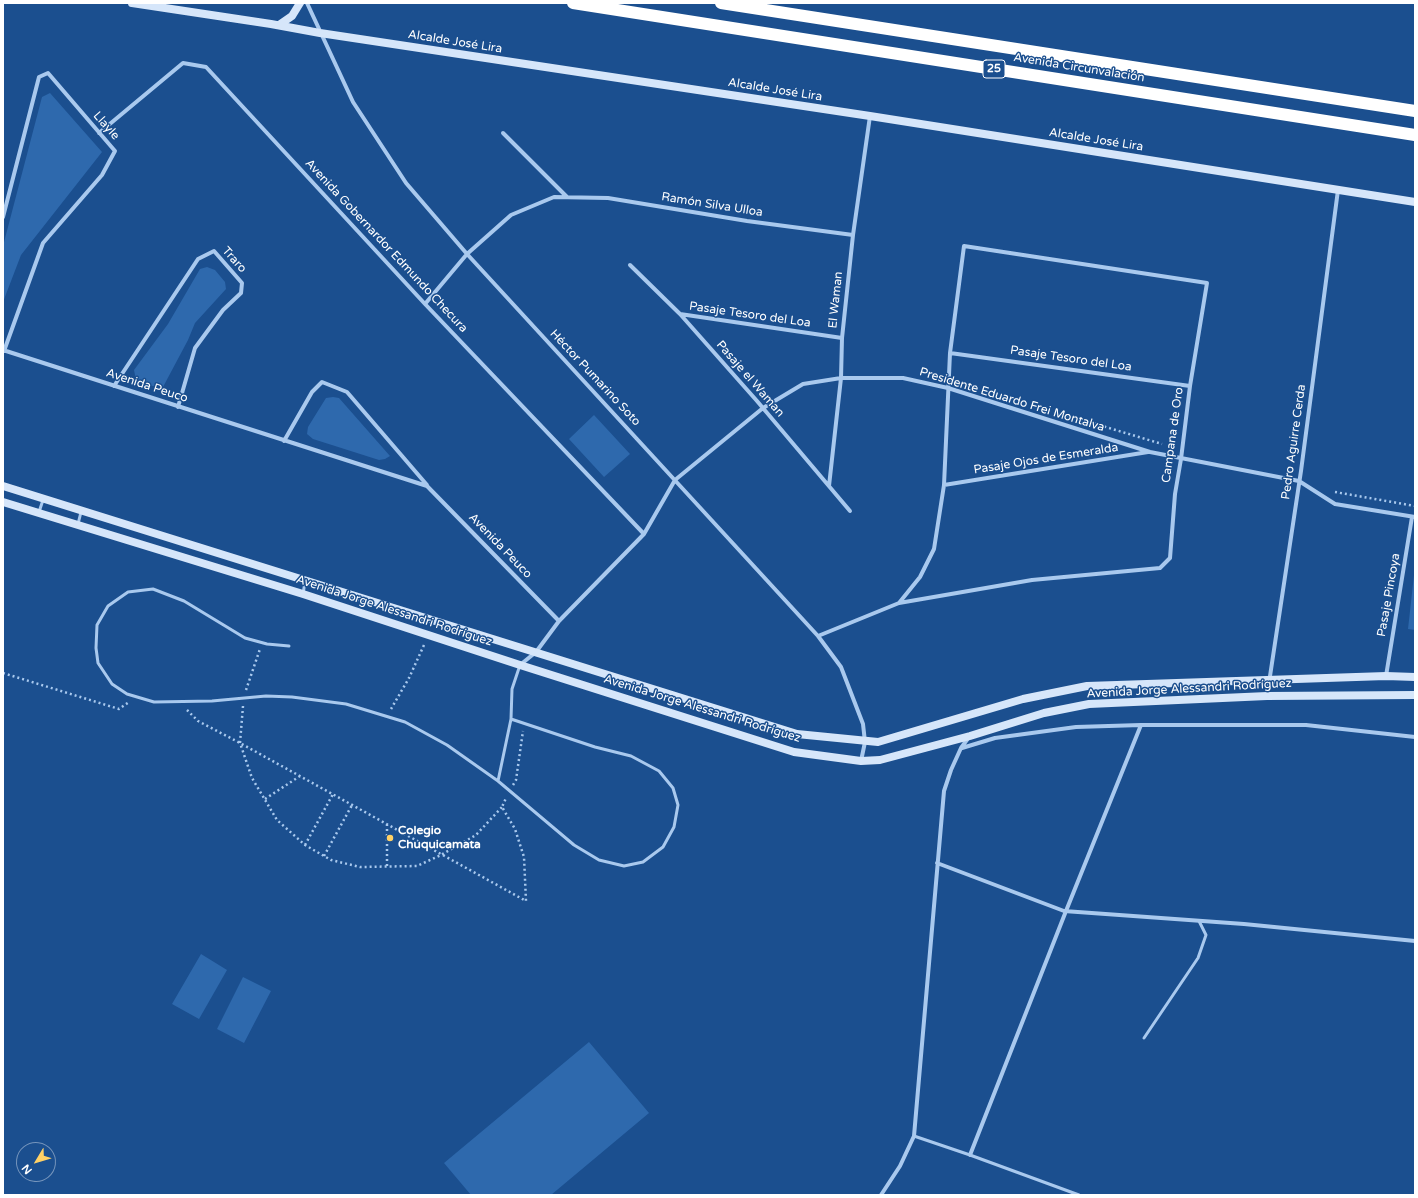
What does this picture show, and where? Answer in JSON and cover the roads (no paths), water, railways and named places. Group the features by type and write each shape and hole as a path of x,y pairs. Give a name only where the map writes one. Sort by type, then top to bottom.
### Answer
{"highway":[{"name":"Avenida Circunvalación","path":"573,3 1415,135"},
{"name":"Avenida Circunvalación","path":"721,3 1415,111"}],"street":[{"name":"Alcalde José Lira","path":"132,3 279,25 320,33 870,116 1415,202"},
{"path":"279,25 292,16 300,3"},
{"name":"Héctor Pumarino Soto","path":"307,3 353,102 406,183 467,254 818,636 842,667 863,724 865,742 861,761"},
{"name":"Avenida Gobernardor Edmundo Checura","path":"99,133 183,63 206,67 425,304 644,534"},
{"name":"Llayle","path":"3,217 39,77 48,73 115,151 102,175 43,243 4,350"},
{"name":"El Waman","path":"829,486 841,378 842,338 853,235 870,116"},
{"path":"502,133 567,197"},
{"name":"Pedro Aguirre Cerda","path":"1266,696 1299,481 1338,190"},
{"name":"Ramón Silva Ulloa","path":"425,304 467,254 511,215 554,197 608,198 748,221 853,235"},
{"name":"Campana de Oro","path":"818,636 899,603 1032,580 1160,568 1170,558 1175,494 1190,386 1207,283 964,246 950,353"},
{"name":"Traro","path":"114,386 198,259 214,251 242,282 241,293 223,310 195,348 178,407"},
{"name":"Pasaje el Waman","path":"630,265 680,314 763,408 850,512"},
{"name":"Pasaje Tesoro del Loa","path":"680,314 842,338"},
{"name":"Avenida Peuco","path":"4,350 427,486"},
{"path":"899,603 920,577 934,549 944,485 950,353"},
{"name":"Pasaje Tesoro del Loa","path":"950,353 1190,386"},
{"name":"Presidente Eduardo Frei Montalva","path":"520,665 536,652 559,621 644,534 675,480 763,408 803,384 841,378 903,378 948,388 1150,452 1299,481 1335,504 1414,517"},
{"name":"Avenida Peuco","path":"284,441 312,392 322,382 347,392 427,486 559,621"},
{"name":"Pasaje Ojos de Esmeralda","path":"944,485 1150,452"},
{"name":"Avenida Jorge Alessandri Rodríguez","path":"3,486 797,734 865,742 878,742 1023,699 1087,686 1386,676 1415,677"},
{"name":"Avenida Jorge Alessandri Rodríguez","path":"3,502 303,594 794,752 861,761 880,760 970,736 1044,713 1089,704 1266,696 1415,695"},
{"name":"Pasaje Pincoya","path":"1386,676 1414,517"},
{"path":"962,748 995,738 1076,727 1141,725 1306,725 1415,737"},
{"path":"970,1155 1141,725"},
{"path":"881,1195 900,1166 914,1136 944,790 951,770 970,736"},
{"path":"937,863 1066,911 1252,925 1415,941"}],"lane":[{"path":"39,513 43,498"},
{"path":"77,525 82,510"},
{"path":"303,594 305,580"},
{"path":"289,646 262,643 245,638 184,601 153,589 128,592 108,606 97,625 96,648 98,663 112,684 127,694 154,702 212,702 266,696 292,697 346,704 405,722 447,745 498,781 574,845 599,860 624,866 643,862 663,847 674,827 678,805 673,788 659,772 631,756 595,747 510,719"},
{"path":"498,781 510,719 512,689 520,665"},
{"path":"1144,1038 1198,958 1206,935 1199,921"},
{"path":"914,1136 1079,1195"}],"place":[{"name":"Colegio Chuquicamata","path":"390,838"}]}
